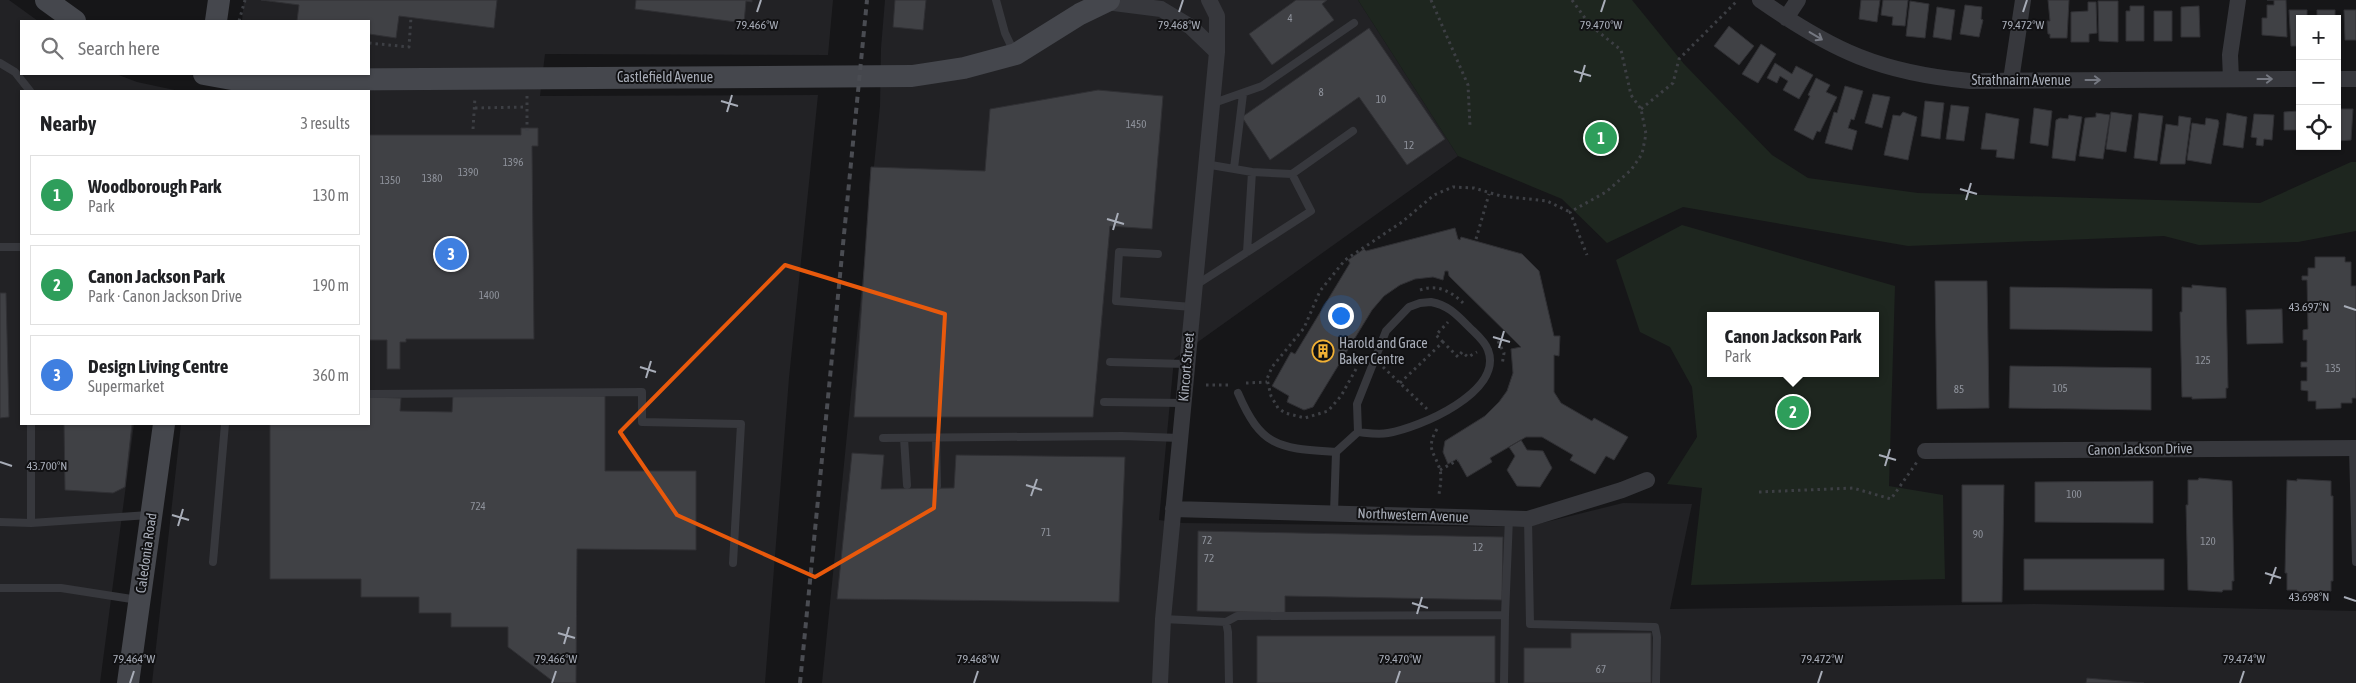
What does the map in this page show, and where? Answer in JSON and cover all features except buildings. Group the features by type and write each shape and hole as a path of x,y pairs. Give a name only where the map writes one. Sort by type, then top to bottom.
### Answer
{"street":[{"path":"46,0 74,20"},
{"path":"216,20 219,0"},
{"name":"Kincort Street","path":"1160,683 1163,619 1186,364 1217,52 1217,16 1209,0"},
{"name":"Strathnairn Avenue","path":"1760,0 1831,46 1884,66 1936,78 1970,81 2296,79"},
{"path":"1786,18 1798,0"},
{"path":"2011,80 2023,0"},
{"path":"2231,79 2230,55 2238,0"},
{"path":"1107,1 1161,9 1192,28 1217,52"},
{"name":"Castlefield Avenue","path":"207,78 236,80 528,76 912,76 964,68 1016,54 1080,14 1107,1"},
{"path":"2341,79 2356,79"},
{"name":"Caledonia Road","path":"128,683 164,425"},
{"name":"Canon Jackson Drive","path":"1925,451 2354,448"},
{"name":"Northwestern Avenue","path":"1173,509 1528,518 1622,490 1646,480"}],"lane":[{"path":"996,0 1006,33 1016,54"},
{"path":"1211,104 1243,94 1280,75 1354,23"},
{"path":"0,63 15,72 29,90"},
{"path":"1234,168 1243,94"},
{"path":"1205,164 1252,172 1292,174 1353,132"},
{"path":"1247,252 1252,172"},
{"path":"1194,286 1311,211 1292,174"},
{"path":"0,247 20,247"},
{"path":"1158,254 1119,252 1116,301 1192,307"},
{"path":"1334,513 1336,452 1358,432 1388,434 1436,417 1469,396 1483,381 1490,361 1488,351 1485,345 1448,307 1426,302 1409,307 1393,322 1382,339 1357,404 1358,432"},
{"path":"1110,362 1186,364"},
{"path":"370,394 642,392 642,422 741,424 733,563"},
{"path":"1238,393 1253,423 1274,442 1290,449 1336,452"},
{"path":"1104,402 1183,403"},
{"path":"31,425 31,523"},
{"path":"213,562 225,425"},
{"path":"883,438 1122,436 1180,438"},
{"path":"904,438 907,485"},
{"path":"936,438 937,486"},
{"path":"2354,448 2356,562"},
{"path":"0,522 31,523 151,515"},
{"path":"1504,683 1509,518"},
{"path":"1528,518 1530,624 1655,627 1657,637 1656,683"},
{"path":"0,588 61,588 140,601"},
{"path":"1163,619 1226,622 1237,616 1505,615"},
{"path":"1226,622 1228,632 1229,683"}],"path":[{"path":"239,20 246,0"},
{"path":"1431,0 1468,85 1470,126"},
{"path":"1572,0 1590,25 1621,50 1631,95 1641,109 1646,134 1645,146 1636,164 1606,192 1570,212 1587,254"},
{"path":"1641,109 1673,83 1679,59 1738,0"},
{"path":"370,43 409,47 411,17"},
{"path":"473,129 476,90"},
{"path":"526,131 527,90"},
{"path":"475,108 527,107"},
{"path":"1476,239 1489,194"},
{"path":"1400,383 1443,342 1458,357 1462,352 1468,357 1485,345"},
{"path":"1374,358 1436,417"},
{"path":"1759,492 1853,488 1891,498 1925,451"},
{"path":"1440,470 1458,460"},
{"path":"1440,482 1440,494"}],"highlighted area":[{"path":"785,265 945,314 934,508 815,577 677,515 620,432"}],"shaded area":[{"path":"0,0 9,0 37,20 20,20 20,75 119,75 137,82 174,90 20,90 20,425 134,425 100,683 0,683"},
{"path":"244,0 833,0 828,55 545,54 540,96 818,95 789,378 765,683 152,683 181,425 370,425 370,90 239,90 239,75 370,75 370,20 242,20"},
{"path":"885,0 1358,0 1458,156 1174,359 1159,520 1183,523 1526,527 1623,503 1692,504 1670,609 2035,604 2356,611 2356,683 822,683 880,106 881,48"},
{"path":"1358,0 1632,0 1684,64 1772,155 1808,178 1918,193 2260,203 2351,162 2356,162 2356,231 2298,242 2199,245 2164,236 1908,246 1683,207 1607,243 1562,199 1458,156"},
{"path":"1682,225 1895,286 1889,486 1943,495 1945,579 1691,585 1702,488 1667,484 1697,437 1692,387 1670,347 1640,332 1616,260"}],"railway":[{"path":"800,683 867,0"}],"place":[{"name":"Woodborough Park","path":"1601,138"},
{"name":"Design Living Centre","path":"451,254"},
{"name":"Harold and Grace Baker Centre","path":"1323,351"},
{"name":"Canon Jackson Park","path":"1793,412"}]}
